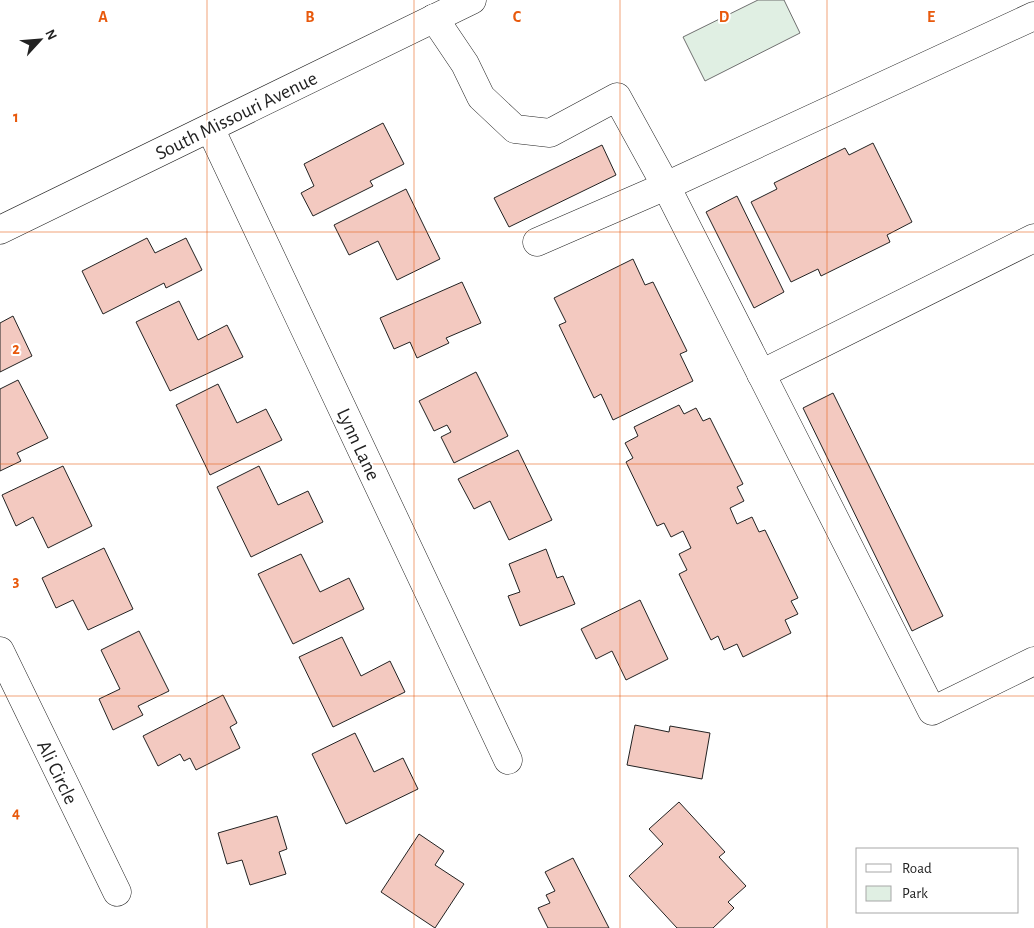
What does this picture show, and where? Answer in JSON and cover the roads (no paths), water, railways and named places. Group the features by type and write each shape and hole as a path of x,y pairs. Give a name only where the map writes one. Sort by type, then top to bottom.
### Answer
{"street":[{"name":"South Missouri Avenue","path":"0,230 472,0"},
{"path":"537,242 666,186 1034,16"},
{"path":"434,18 465,64 481,97 515,129 550,134 617,97 666,186 932,712 1034,662"},
{"name":"Lynn Lane","path":"210,128 508,760"},
{"path":"760,374 1034,238"},
{"name":"Ali Circle","path":"0,651 117,892"}]}
